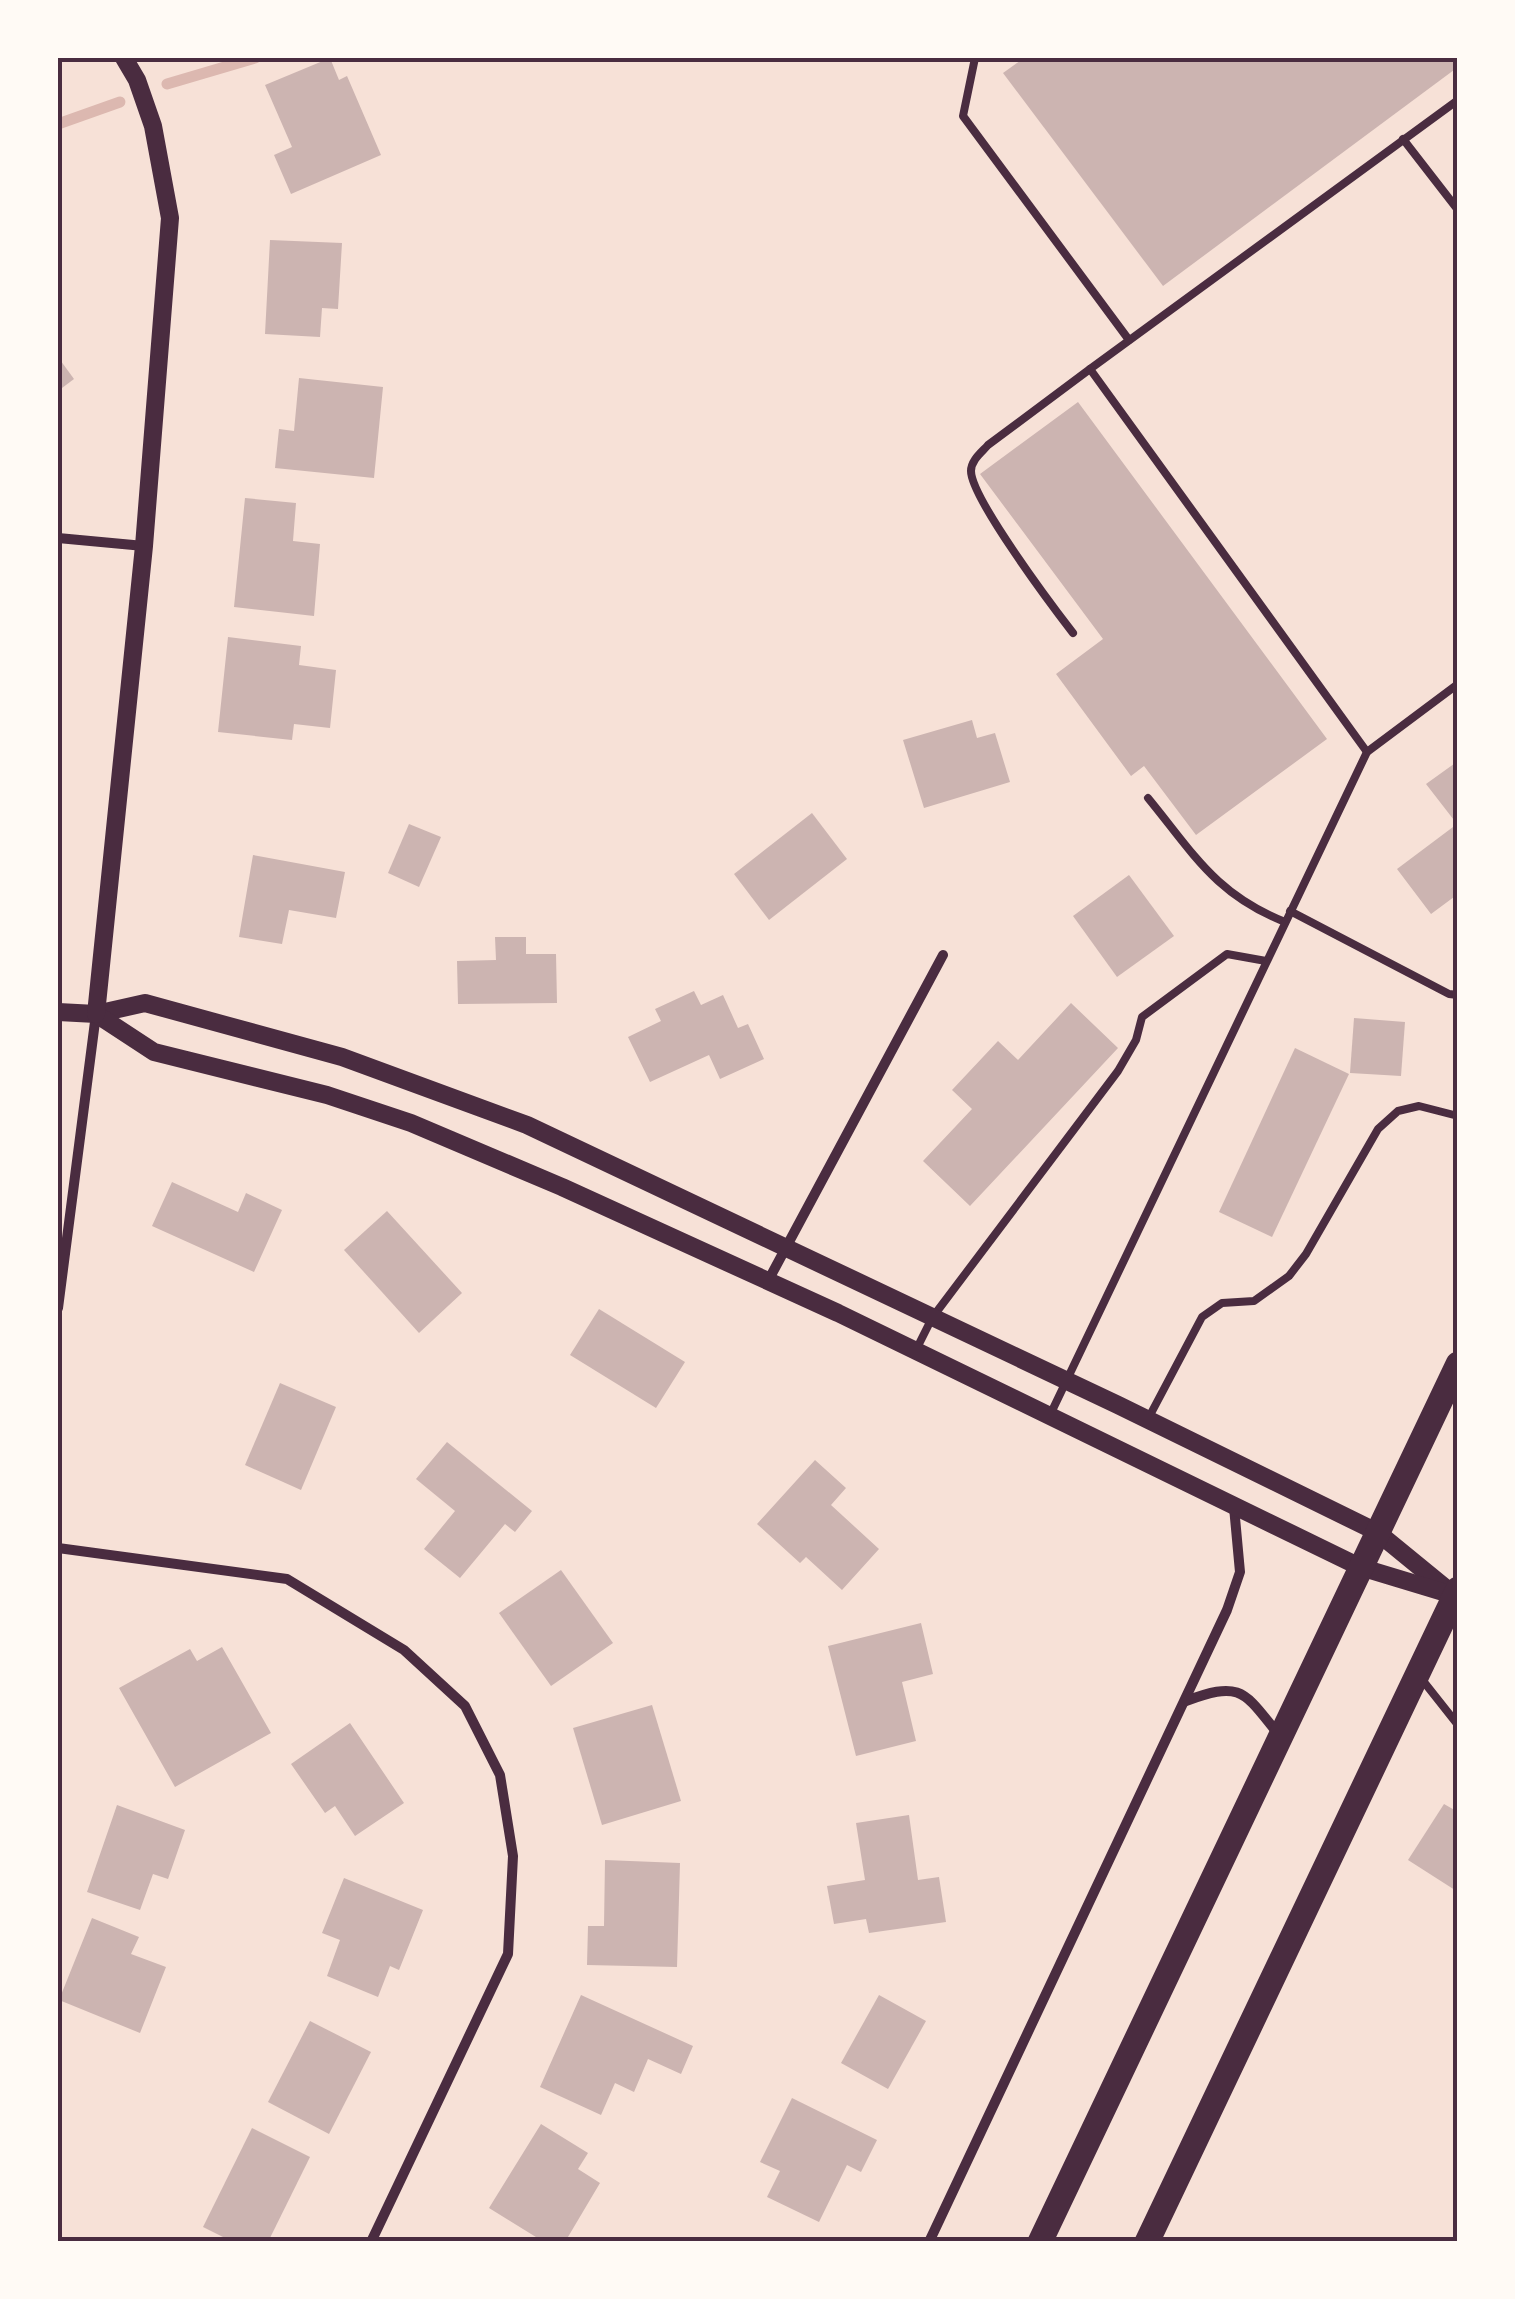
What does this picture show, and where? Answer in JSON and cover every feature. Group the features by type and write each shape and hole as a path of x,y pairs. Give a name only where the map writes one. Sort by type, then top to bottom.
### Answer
{"main road":[{"path":"1040,2242 1458,1364"},
{"path":"1147,2242 1456,1592"}],"street":[{"path":"58,1308 96,1014 144,546 170,218 153,126 124,58"},
{"path":"58,538 144,546"},
{"path":"768,1282 943,955"},
{"path":"58,1012 96,1014 145,1003 342,1057 527,1125 1148,1419 1377,1532 1456,1592"},
{"path":"96,1014 154,1052 327,1095 411,1123 562,1187 1360,1566 1456,1592"},
{"path":"929,2242 1227,1610 1240,1572 1234,1503"},
{"path":"58,1548 287,1578 404,1650 465,1706 500,1775 513,1856 508,1954 371,2242"},
{"path":"1186,1701 1216,1689 1235,1691 1254,1703 1280,1736"}],"lane":[{"path":"975,58 963,116 1129,340"},
{"path":"1073,633 1034,583 978,492 971,471 974,460 988,445 1090,369 1458,100"},
{"path":"1403,140 1458,210"},
{"path":"1090,369 1367,752"},
{"path":"1049,1417 1367,752 1458,684"},
{"path":"1148,798 1220,886 1251,908 1285,922"},
{"path":"1290,911 1458,995"},
{"path":"915,1352 932,1318 1118,1071 1136,1040 1142,1017 1227,954 1266,960"},
{"path":"1148,1419 1202,1317 1222,1303 1254,1301 1290,1276 1378,1129 1398,1111 1418,1106 1458,1116"},
{"path":"1417,1674 1458,1725"}],"building":[{"path":"330,58 339,80 347,76 381,155 291,194 274,155 292,147 265,85"},
{"path":"1024,58 1458,58 1458,67 1163,286 1003,73"},
{"path":"270,240 342,243 338,309 322,308 320,337 265,334"},
{"path":"58,357 74,379 58,391"},
{"path":"299,378 383,387 374,478 275,468 279,429 294,431"},
{"path":"1078,402 1327,739 1196,835 1144,766 1131,776 1056,674 1103,639 980,474"},
{"path":"245,498 296,503 293,541 320,544 314,616 234,607"},
{"path":"228,637 301,646 299,665 336,670 330,728 294,724 292,740 218,732"},
{"path":"972,720 977,738 995,733 1010,782 924,808 903,740"},
{"path":"1458,761 1458,894 1431,914 1397,869 1457,824 1426,784"},
{"path":"812,813 847,859 769,920 734,874"},
{"path":"409,824 441,837 419,887 388,873"},
{"path":"253,855 345,872 336,918 289,910 282,944 239,937"},
{"path":"1129,875 1174,936 1117,977 1073,916"},
{"path":"495,937 526,937 526,954 556,954 557,1003 458,1004 457,961 496,960"},
{"path":"694,991 701,1005 723,995 738,1028 748,1024 764,1059 720,1079 709,1055 650,1082 628,1037 661,1021 655,1009"},
{"path":"1071,1003 1118,1048 970,1206 923,1161 972,1109 952,1090 998,1041 1018,1060"},
{"path":"1354,1018 1405,1022 1401,1076 1350,1073"},
{"path":"1295,1048 1349,1074 1272,1237 1219,1212"},
{"path":"172,1182 238,1212 246,1193 282,1210 254,1272 152,1226"},
{"path":"387,1211 462,1293 419,1333 344,1250"},
{"path":"599,1309 685,1362 656,1408 570,1355"},
{"path":"280,1383 336,1407 301,1490 245,1465"},
{"path":"447,1442 532,1511 515,1532 505,1524 460,1578 424,1549 455,1511 416,1479"},
{"path":"815,1460 846,1488 831,1505 879,1549 842,1590 806,1557 800,1563 757,1524"},
{"path":"561,1570 613,1643 551,1686 499,1613"},
{"path":"921,1623 933,1674 902,1682 916,1741 856,1756 828,1646"},
{"path":"222,1647 271,1733 175,1787 119,1688 190,1649 197,1661"},
{"path":"652,1705 681,1801 602,1825 573,1728"},
{"path":"350,1723 404,1803 355,1836 335,1806 325,1813 291,1764"},
{"path":"1444,1804 1458,1812 1458,1892 1408,1860"},
{"path":"117,1805 185,1830 168,1879 153,1874 140,1910 87,1892"},
{"path":"909,1815 918,1880 939,1877 946,1922 869,1933 866,1919 834,1924 827,1886 865,1880 856,1823"},
{"path":"605,1860 680,1863 677,1967 587,1965 588,1926 604,1926"},
{"path":"344,1878 423,1910 399,1970 390,1966 378,1997 327,1976 340,1940 322,1933"},
{"path":"92,1918 139,1937 131,1954 166,1967 140,2033 59,2000"},
{"path":"581,1995 693,2046 681,2074 648,2059 634,2092 615,2083 601,2115 540,2087"},
{"path":"879,1995 926,2021 888,2089 841,2063"},
{"path":"310,2021 371,2052 329,2134 268,2102"},
{"path":"792,2098 877,2140 861,2172 847,2165 819,2222 767,2197 780,2171 760,2162"},
{"path":"541,2124 588,2153 578,2169 600,2183 565,2242 544,2242 489,2208"},
{"path":"252,2128 310,2157 268,2242 233,2242 203,2227"}],"waterway":[{"path":"167,84 255,58"},
{"path":"58,124 120,102"}]}
